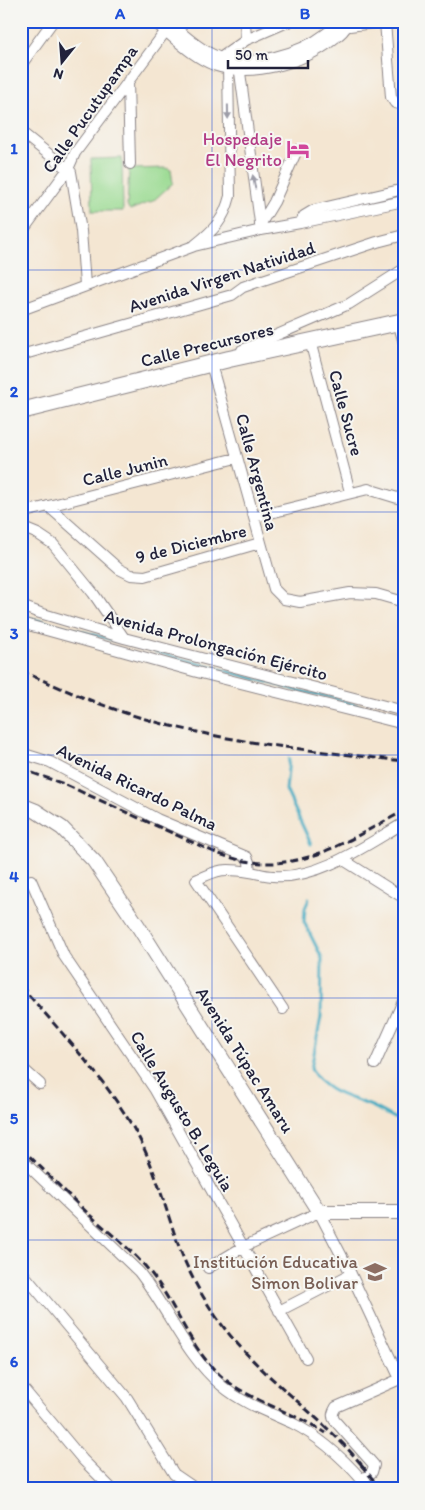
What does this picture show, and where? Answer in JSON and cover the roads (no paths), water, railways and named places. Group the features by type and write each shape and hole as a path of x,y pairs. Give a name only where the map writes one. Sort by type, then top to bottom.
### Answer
{"highway":[{"path":"164,25 203,54 227,63 268,63 310,50 343,24"}],"main road":[{"name":"Calle Precursores","path":"21,411 229,359 401,321"}],"street":[{"path":"21,65 53,21"},
{"path":"245,21 246,40"},
{"path":"194,246 218,223 226,211 230,196 227,63 246,40 290,21"},
{"path":"343,24 387,21 391,97 395,103 404,105"},
{"name":"Calle Pucutupampa","path":"21,233 68,169 75,153 128,80 164,25"},
{"path":"227,63 260,228"},
{"path":"128,80 130,164"},
{"path":"21,132 71,172 81,231 85,286"},
{"path":"260,228 274,202 297,150"},
{"path":"300,223 304,216 314,210 404,189"},
{"path":"21,309 194,246 260,228 300,223 404,201"},
{"name":"Avenida Virgen Natividad","path":"21,355 232,294 257,282 404,235"},
{"path":"229,359 241,351 349,304 404,269"},
{"path":"401,321 404,343"},
{"name":"Calle Sucre","path":"310,341 350,492"},
{"name":"Calle Argentina","path":"211,364 274,589 284,599 300,602 350,593 376,594 404,602"},
{"name":"Calle Junin","path":"21,513 236,458"},
{"path":"254,517 368,489 404,500"},
{"name":"9 de Diciembre","path":"48,506 120,569 131,575 145,576 260,544"},
{"path":"21,527 38,534 53,544 93,593 124,638"},
{"name":"Avenida Prolongación Ejército","path":"21,606 124,638 404,711"},
{"name":"Avenida Prolongación Ejército","path":"21,623 197,672 404,724"},
{"path":"21,746 50,762"},
{"name":"Avenida Ricardo Palma","path":"21,753 50,762 157,819 247,857 250,862 250,872"},
{"name":"Avenida Túpac Amaru","path":"21,805 36,811 56,824 80,846 94,861 144,935 319,1212 400,1375"},
{"path":"283,1009 196,880 215,871 228,869 273,876 294,875 342,859 404,822"},
{"path":"342,859 404,898"},
{"name":"Calle Augusto B. Leguia","path":"21,884 31,880 64,956 155,1090 306,1358"},
{"path":"375,1064 401,1010 404,999"},
{"path":"21,1067 40,1084"},
{"path":"21,1159 139,1272 197,1360 219,1384 241,1399 316,1437 337,1454 365,1484 374,1465 334,1421 332,1414 336,1407 400,1375"},
{"path":"208,1268 243,1247 319,1212 404,1212"},
{"path":"21,1271 127,1398 174,1474 196,1489"},
{"path":"278,1311 351,1274"},
{"path":"21,1386 83,1460 112,1489"}],"waterway":[{"path":"21,616 114,640"},
{"path":"156,652 300,691 334,698 377,712"},
{"path":"289,759 286,790 311,844"},
{"path":"309,899 305,908 304,922 322,958 321,1017 311,1069 316,1077 329,1088 404,1123"}],"railway":[{"path":"21,671 111,708 174,727 272,745 404,761"},
{"path":"21,769 64,784 214,852 242,860 267,863 291,861 313,856 335,847 404,811"},
{"path":"21,986 86,1061 116,1100 129,1121 141,1142 152,1169 185,1261 197,1286 217,1318 251,1359 329,1430 365,1469"},
{"path":"21,1148 143,1264 159,1284 200,1352 220,1375 244,1392 326,1433"},
{"path":"361,1465 381,1489"}],"place":[{"name":"Hospedaje El Negrito","path":"298,149"},
{"name":"Institución Educativa Simon Bolivar","path":"375,1272"}]}
